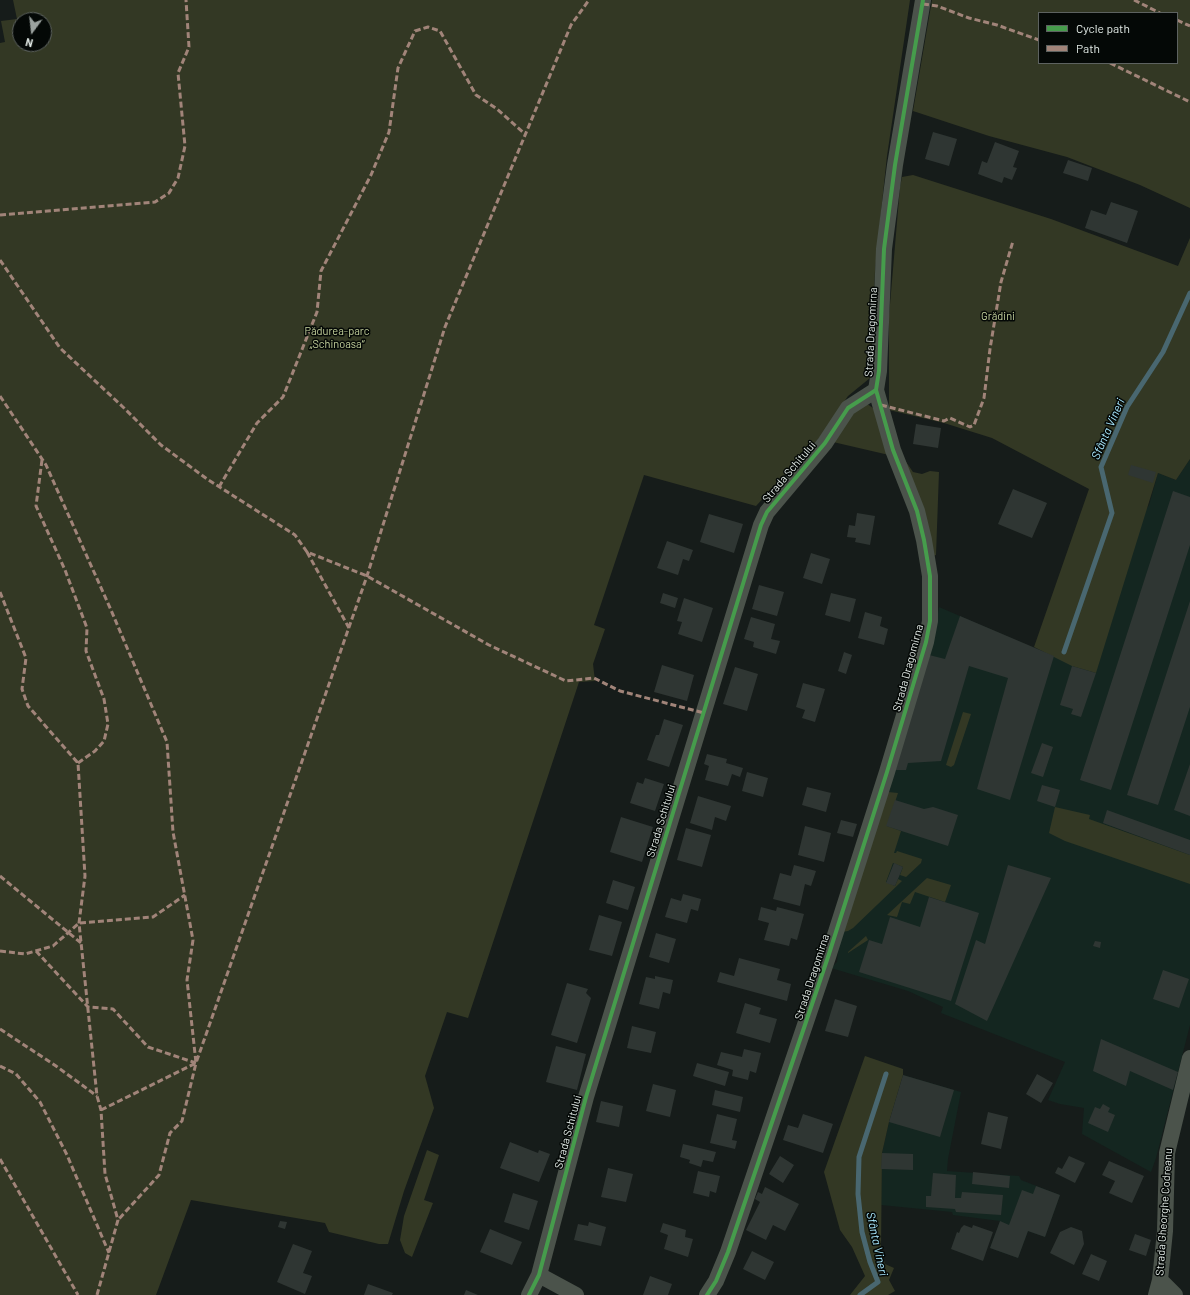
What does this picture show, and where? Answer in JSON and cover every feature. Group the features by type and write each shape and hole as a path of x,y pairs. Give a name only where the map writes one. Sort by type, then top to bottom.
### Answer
{"street":[{"name":"Strada Dragomirna","path":"706,1295 716,1281 728,1252 828,957 889,764 926,642 930,621 930,576 924,540 916,511 893,450 876,390 880,372 885,241 895,165 923,0"},
{"name":"Strada Schitului","path":"529,1295 539,1275 586,1097 761,525 767,512 825,443 848,408 876,390"},
{"name":"Strada Gheorghe Codreanu","path":"1158,1288 1165,1231 1167,1153 1190,1058"},
{"path":"539,1275 576,1295"},
{"path":"1158,1288 1175,1295"}],"shaded area":[{"path":"1190,459 1190,1025 1156,1158 1151,1172 1082,1134 1084,1108 1060,1104 1048,1100 1065,1062 941,1013 943,1007 908,991 831,968 837,962 839,943 934,637 939,607 1053,656 1149,505 1158,473 1176,480"},
{"path":"903,1075 961,1092 947,1171 1019,1176 1021,1180 1060,1195 1045,1237 1028,1231 1018,1258 990,1248 1000,1221 953,1215 952,1212 881,1205 882,1153 889,1122"}],"green space":[{"name":"Pădurea-parc „Schinoasa“","path":"13,0 910,0 883,193 875,271 870,378 848,396 820,437 756,506 644,475 594,625 605,629 593,664 595,681 579,682 468,1018 447,1012 425,1076 434,1108 404,1191 388,1244 379,1244 329,1232 325,1223 191,1200 156,1295 0,1295 0,43 5,42 1,21 12,20 12,52 52,52 52,12 16,12"},
{"path":"932,0 1190,0 1190,208 1140,185 1067,157 989,136 913,111"},
{"name":"Grădini","path":"913,175 1051,219 1178,266 1190,238 1190,459 1176,480 1158,473 1096,673 1072,666 1034,647 1089,489 992,438 944,423 889,410 889,316 900,187 902,177"},
{"path":"866,403 877,411 889,455 833,442 857,406"},
{"path":"900,453 913,472 922,474 930,471 939,472 936,555 933,556"},
{"path":"963,712 971,714 954,765 951,767 946,765"},
{"path":"888,792 898,793 887,826 901,831 894,853 897,851 922,859 921,863 906,877 900,875 903,867 893,863 886,882 895,886 898,879 902,881 853,928 842,932"},
{"path":"1055,807 1090,815 1089,819 1190,855 1190,884 1065,841 1049,833"},
{"path":"927,878 951,885 945,902 915,892 910,904 902,902 897,917 887,915"},
{"path":"866,936 868,940 848,953 848,952"},
{"path":"865,1056 903,1069 903,1075 889,1122 882,1153 881,1249 885,1264 894,1268 889,1280 895,1291 888,1295 850,1295 865,1276 852,1247 840,1230 824,1172"},
{"path":"427,1150 439,1155 424,1200 433,1203 412,1257 405,1253 400,1240 404,1216"}],"building":[{"path":"933,132 957,139 949,166 925,159"},
{"path":"995,142 1019,151 1013,167 1017,168 1012,180 1004,177 1002,183 978,174 982,161 987,163"},
{"path":"1068,160 1092,168 1088,181 1063,173"},
{"path":"1111,202 1138,211 1127,243 1085,228 1091,210 1106,215"},
{"path":"916,424 941,428 938,448 913,444"},
{"path":"1131,465 1156,472 1153,483 1128,475"},
{"path":"1013,489 1047,503 1032,538 998,524"},
{"path":"1173,491 1190,497 1190,545 1111,790 1080,780"},
{"path":"857,513 875,516 870,545 855,542 856,538 847,537 849,525 855,526"},
{"path":"709,514 743,524 734,553 700,542"},
{"path":"667,541 693,550 689,561 683,559 678,575 657,568"},
{"path":"811,553 830,559 822,584 803,578"},
{"path":"759,585 784,592 777,616 752,609"},
{"path":"663,593 678,598 675,608 660,603"},
{"path":"831,593 856,599 850,622 825,615"},
{"path":"684,598 713,608 702,642 678,634 682,622 677,621"},
{"path":"1190,601 1190,707 1158,805 1127,795"},
{"path":"865,612 882,617 880,626 888,629 884,645 858,638"},
{"path":"960,616 1054,656 1010,800 977,789 1008,678 969,666 941,761 908,763 906,770 894,770 929,655 945,659"},
{"path":"751,617 775,624 771,639 780,641 776,654 753,647 754,642 744,639"},
{"path":"844,652 852,655 846,674 838,671"},
{"path":"662,665 694,675 687,701 654,692"},
{"path":"1072,666 1096,673 1081,717 1071,714 1073,709 1060,705"},
{"path":"735,667 758,674 747,711 723,704"},
{"path":"803,683 825,689 815,722 802,718 805,710 796,707"},
{"path":"664,719 683,725 669,767 647,760 656,735 659,735"},
{"path":"1042,743 1053,747 1043,777 1031,773"},
{"path":"707,754 727,759 726,763 743,768 740,777 732,774 728,786 705,780 709,766 704,764"},
{"path":"1190,764 1190,816 1174,810"},
{"path":"747,772 768,778 763,797 742,791"},
{"path":"645,778 664,784 655,811 630,803 637,782 643,784"},
{"path":"1042,785 1060,790 1055,807 1037,801"},
{"path":"807,787 831,793 826,812 802,805"},
{"path":"698,796 731,806 726,821 715,817 712,830 690,823"},
{"path":"895,800 924,809 933,807 958,815 948,846 886,826"},
{"path":"1107,810 1190,840 1190,855 1103,823"},
{"path":"621,817 653,827 642,862 610,852"},
{"path":"841,820 857,824 853,837 837,833"},
{"path":"805,826 831,833 824,862 798,855"},
{"path":"686,828 711,835 702,867 677,860"},
{"path":"894,863 903,867 895,886 886,883"},
{"path":"794,865 816,871 811,886 805,884 800,906 773,899 780,873 791,876"},
{"path":"1008,865 1051,878 987,1021 955,1004 976,940 985,944"},
{"path":"613,880 635,887 628,910 606,903"},
{"path":"683,894 701,899 698,911 691,909 687,923 665,917 671,898 681,901"},
{"path":"929,897 979,913 951,1001 859,972 869,940 882,944 890,917 920,927"},
{"path":"761,907 776,911 777,907 804,914 797,940 791,938 789,946 764,940 769,923 758,920"},
{"path":"599,915 622,922 612,956 589,950"},
{"path":"656,933 676,939 669,963 649,957"},
{"path":"1095,941 1101,942 1100,948 1093,946"},
{"path":"739,958 780,969 777,980 791,984 787,1001 717,982 720,972 734,976"},
{"path":"1163,970 1189,979 1179,1008 1153,999"},
{"path":"655,976 673,980 670,994 663,992 659,1009 639,1004 646,977 655,979"},
{"path":"567,983 588,989 586,993 591,998 577,1043 551,1035"},
{"path":"835,999 857,1006 848,1037 825,1031"},
{"path":"745,1003 761,1008 759,1014 777,1019 770,1043 736,1033"},
{"path":"632,1026 656,1032 651,1053 627,1048"},
{"path":"1101,1039 1178,1072 1173,1090 1130,1071 1126,1086 1093,1071"},
{"path":"556,1046 586,1054 577,1090 546,1082"},
{"path":"744,1049 761,1053 756,1073 750,1071 748,1080 732,1076 733,1070 717,1065 721,1052 742,1057"},
{"path":"697,1063 729,1072 725,1086 693,1076"},
{"path":"1037,1074 1053,1083 1041,1103 1026,1094"},
{"path":"903,1075 954,1090 940,1137 889,1122"},
{"path":"653,1084 676,1090 670,1117 646,1111"},
{"path":"715,1090 743,1097 740,1112 712,1105"},
{"path":"601,1101 623,1106 619,1127 596,1122"},
{"path":"1103,1104 1110,1108 1108,1112 1115,1115 1108,1132 1088,1123 1095,1107 1100,1109"},
{"path":"988,1112 1008,1117 1001,1149 981,1144"},
{"path":"717,1114 737,1119 732,1140 737,1141 735,1149 710,1143"},
{"path":"803,1114 833,1124 823,1153 783,1140 788,1125 798,1128"},
{"path":"510,1142 538,1153 539,1150 550,1154 539,1182 500,1168"},
{"path":"683,1144 716,1152 713,1162 703,1160 701,1167 689,1163 690,1160 680,1157"},
{"path":"882,1153 913,1154 913,1170 881,1169"},
{"path":"780,1156 794,1165 783,1183 769,1174"},
{"path":"1069,1156 1085,1163 1075,1183 1055,1173 1058,1167 1062,1169"},
{"path":"1109,1161 1144,1176 1132,1203 1109,1193 1115,1181 1102,1175"},
{"path":"608,1168 633,1174 626,1202 601,1197"},
{"path":"698,1171 720,1176 716,1193 710,1191 709,1197 693,1193"},
{"path":"973,1172 1010,1176 1009,1188 972,1184"},
{"path":"933,1173 956,1175 955,1198 961,1198 962,1192 1003,1195 1001,1215 956,1212 955,1209 926,1207 926,1196 931,1196"},
{"path":"1036,1186 1060,1195 1045,1237 1028,1231 1018,1258 990,1248 1000,1221 1009,1225 1022,1190 1033,1194"},
{"path":"765,1187 799,1204 785,1231 773,1225 766,1240 746,1230 760,1202 755,1199 758,1192 762,1194"},
{"path":"513,1193 538,1201 529,1230 504,1222"},
{"path":"280,1221 287,1222 285,1229 278,1227"},
{"path":"589,1222 606,1227 601,1246 574,1240 578,1224 588,1226"},
{"path":"663,1223 686,1230 685,1237 693,1239 688,1257 664,1249 668,1235 660,1232"},
{"path":"964,1225 972,1228 973,1225 993,1232 983,1261 951,1249 957,1232 959,1233"},
{"path":"1071,1227 1082,1231 1084,1244 1074,1265 1050,1253 1060,1232"},
{"path":"490,1229 522,1242 512,1265 480,1252"},
{"path":"1135,1234 1151,1240 1146,1256 1129,1250"},
{"path":"293,1244 312,1251 303,1273 312,1276 305,1294 277,1282"},
{"path":"752,1251 774,1262 765,1280 743,1269"},
{"path":"1091,1254 1107,1261 1099,1281 1082,1274"},
{"path":"650,1276 672,1284 668,1295 643,1295"},
{"path":"368,1284 393,1293 392,1295 364,1295"},
{"path":"466,1290 478,1295 464,1295"}],"waterway":[{"name":"Sfânta Vineri","path":"1064,652 1112,513 1101,467 1127,407 1163,352 1190,293"},
{"name":"Sfânta Vineri","path":"860,1295 878,1282 870,1262 862,1232 858,1194 859,1157 886,1074"}],"marked path":[{"path":"0,215 155,202 169,193 178,178 185,146 178,73 189,47 186,0"},
{"path":"101,1110 196,1063 367,576 445,327 571,25 589,0"},
{"path":"1134,0 1158,12"},
{"path":"923,4 937,6 969,18 997,25 1038,40"},
{"path":"1178,20 1190,26"},
{"path":"219,487 257,423 283,397 317,312 321,271 371,175 389,132 398,68 415,31 428,27 440,31 476,95 497,109 525,134"},
{"path":"1112,64 1190,102"},
{"path":"881,405 944,421 950,418 970,427 974,425 984,398 1001,282 1013,241"},
{"path":"0,260 60,348 161,445 207,479 295,535 307,552 367,576 489,645 566,681 594,678 620,691 704,713"},
{"path":"0,396 46,465 111,610 167,742 173,832 193,940 187,980 196,1063 182,1121 170,1133 159,1175 118,1220"},
{"path":"42,460 36,506 65,570 87,628 86,651 104,699 108,724 104,741 95,751 78,763"},
{"path":"307,552 349,628"},
{"path":"0,592 26,658 22,689 28,706 78,763 85,876 79,923 97,1096 101,1110 105,1174 118,1220 97,1295"},
{"path":"0,876 81,943"},
{"path":"0,951 25,954 53,946 79,923 153,917 185,895"},
{"path":"36,951 88,1007 113,1009 148,1047 196,1063"},
{"path":"0,1029 56,1066 97,1096"},
{"path":"0,1066 16,1074 40,1102 67,1155 109,1253"},
{"path":"0,1159 78,1295"}],"cycle path":[{"path":"707,1295 716,1281 728,1252 828,957 887,772 926,642 930,621 930,576 924,540 917,511 893,450 876,390 879,371 884,249 895,165 923,0"},
{"path":"529,1295 539,1275 586,1097 761,525 767,512 825,443 848,408 876,390"}]}
